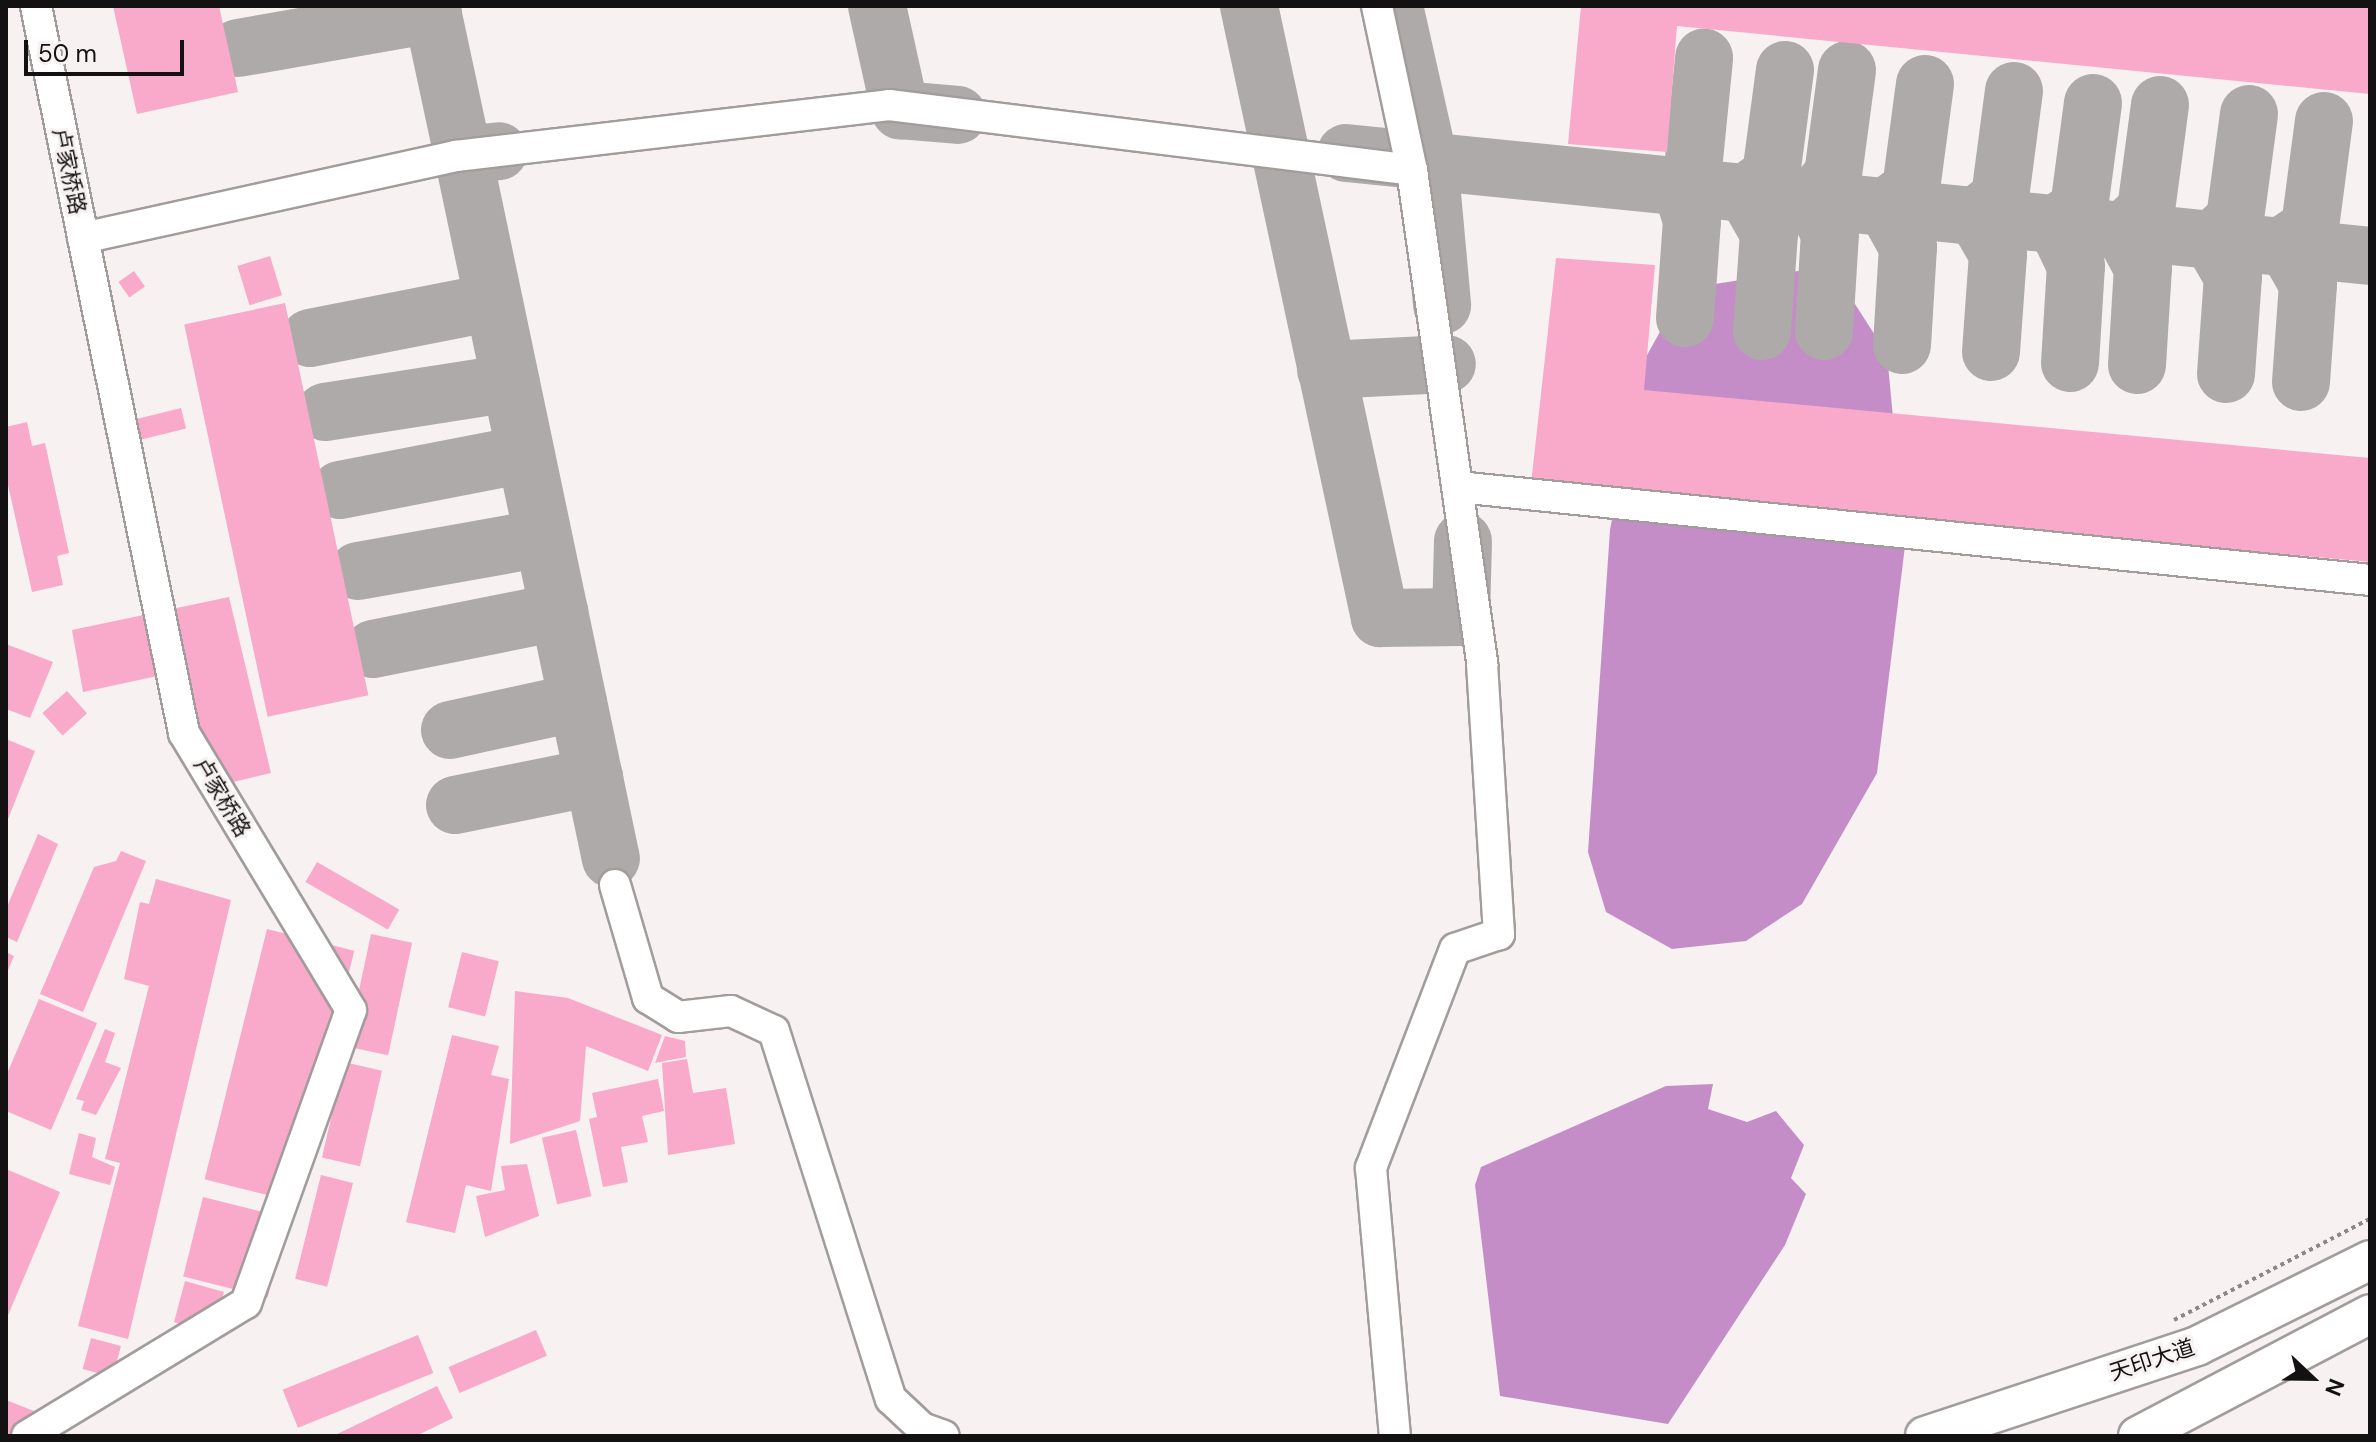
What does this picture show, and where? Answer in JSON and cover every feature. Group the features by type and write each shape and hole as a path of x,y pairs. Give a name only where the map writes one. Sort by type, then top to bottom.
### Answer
{"main road":[{"name":"天印大道","path":"1925,1436 2197,1346 2370,1260"},
{"path":"2138,1436 2370,1314"}],"street":[{"name":"卢家桥路","path":"27,1436 246,1303 351,1010 184,733 36,6"},
{"path":"1377,6 1412,170 1482,664 1499,934 1455,949 1371,1168 1395,1436"},
{"path":"83,238 456,156 889,105 1412,170"},
{"path":"1458,487 2370,580"},
{"path":"615,885 648,998 678,1017 731,1011 774,1031 891,1399 922,1428 944,1436"}],"path":[{"path":"2174,1320 2370,1219"}],"shaded area":[{"path":"1798,271 1846,290 1887,354 1905,546 1877,773 1802,904 1746,941 1672,949 1606,912 1588,852 1610,530 1641,366 1676,303 1715,284"},
{"path":"1713,1084 1708,1109 1747,1122 1776,1111 1804,1145 1791,1178 1806,1194 1785,1245 1668,1424 1500,1396 1475,1185 1481,1167 1666,1086"}],"building":[{"path":"113,6 219,6 238,92 137,114"},
{"path":"1581,6 2370,6 2370,94 1677,26 1667,152 1568,144"},
{"path":"270,256 282,295 249,305 237,266"},
{"path":"1556,258 1655,265 1644,390 2370,458 2370,562 1531,484"},
{"path":"134,271 145,287 129,297 118,282"},
{"path":"285,303 368,695 268,717 184,324"},
{"path":"181,408 186,428 124,444 119,423"},
{"path":"27,422 32,446 45,443 69,553 57,556 63,585 32,592 6,476 6,427"},
{"path":"229,597 271,773 203,789 176,672 83,692 72,630"},
{"path":"6,644 53,662 30,718 6,709"},
{"path":"67,691 87,713 63,735 42,713"},
{"path":"6,739 35,751 6,824"},
{"path":"38,834 58,844 17,942 6,937 6,909"},
{"path":"121,851 146,861 83,1012 40,994 94,867 116,861"},
{"path":"317,862 399,910 388,929 306,882"},
{"path":"156,879 231,900 128,1339 78,1326 120,1163 105,1159 149,986 124,979 140,902 149,904"},
{"path":"267,929 354,951 292,1201 205,1179"},
{"path":"371,934 412,943 388,1055 347,1046"},
{"path":"6,952 14,956 6,975"},
{"path":"462,952 499,961 485,1016 448,1007"},
{"path":"515,991 568,998 662,1035 648,1071 586,1046 580,1121 510,1144"},
{"path":"39,999 97,1023 51,1130 6,1111 6,1076"},
{"path":"105,1029 115,1033 105,1062 121,1068 96,1115 81,1110 84,1101 76,1099"},
{"path":"452,1035 499,1046 491,1075 509,1079 491,1191 466,1185 455,1233 406,1222"},
{"path":"665,1036 685,1041 686,1057 655,1063"},
{"path":"687,1059 693,1093 726,1088 735,1144 668,1155 662,1063"},
{"path":"344,1062 382,1071 360,1166 322,1157"},
{"path":"658,1079 664,1111 642,1116 648,1142 621,1147 628,1182 603,1187 589,1119 597,1117 592,1093"},
{"path":"576,1130 591,1196 557,1204 542,1138"},
{"path":"79,1133 96,1138 92,1157 115,1167 110,1185 69,1174"},
{"path":"527,1164 539,1216 485,1237 476,1196 505,1190 501,1166"},
{"path":"6,1169 60,1192 6,1320"},
{"path":"321,1175 353,1183 327,1287 295,1279"},
{"path":"203,1197 287,1218 268,1298 183,1277"},
{"path":"185,1281 224,1292 215,1324 201,1330 174,1322"},
{"path":"536,1330 547,1356 459,1393 449,1367"},
{"path":"418,1335 433,1373 298,1428 283,1390"},
{"path":"91,1338 121,1346 113,1377 83,1369"},
{"path":"437,1386 453,1418 416,1436 333,1436"},
{"path":"6,1400 44,1415 35,1436 6,1436"}],"taxiway":[{"path":"431,6 463,155 499,151"},
{"path":"877,6 900,110 958,115"},
{"path":"1249,6 1380,618 1461,617 1463,541"},
{"path":"1394,6 1429,161 1442,305"},
{"path":"238,48 433,14"},
{"path":"1685,318 1692,221 1681,186 1693,169 1704,58"},
{"path":"1762,331 1769,233 1746,193 1771,175 1785,70"},
{"path":"1824,331 1830,233 1812,199 1833,175 1847,70"},
{"path":"1902,345 1908,247 1886,207 1911,189 1925,84"},
{"path":"1991,352 1998,254 1976,216 2000,197 2014,91"},
{"path":"2070,363 2076,266 2056,224 2079,208 2093,103"},
{"path":"2137,365 2143,268 2123,231 2146,210 2160,105"},
{"path":"2226,374 2233,277 2212,240 2235,219 2249,114"},
{"path":"2301,382 2308,284 2285,244 2310,227 2324,121"},
{"path":"1346,153 2370,256"},
{"path":"463,155 611,859"},
{"path":"310,338 493,302"},
{"path":"1326,370 1447,364"},
{"path":"325,412 511,383"},
{"path":"340,490 526,454"},
{"path":"358,571 543,538"},
{"path":"373,649 559,612"},
{"path":"450,730 578,702"},
{"path":"455,805 594,777"}]}
